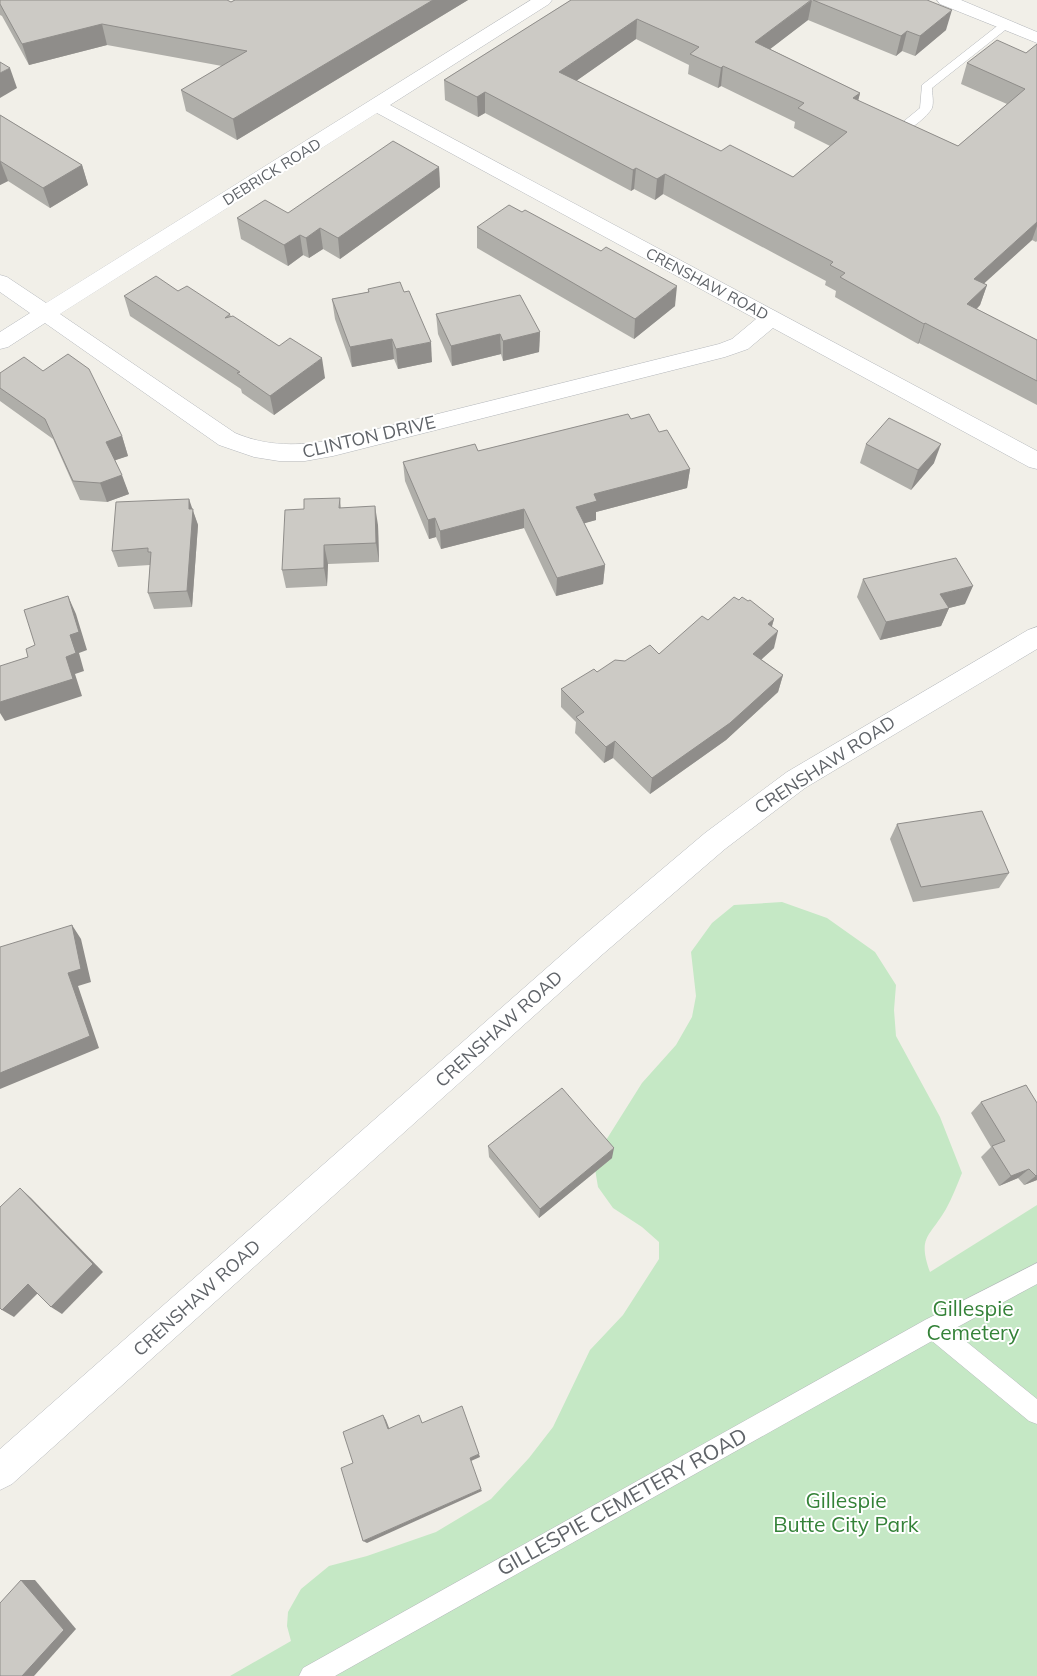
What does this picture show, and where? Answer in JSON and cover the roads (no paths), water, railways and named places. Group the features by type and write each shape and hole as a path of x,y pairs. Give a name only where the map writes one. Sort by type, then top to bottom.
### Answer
{"street":[{"name":"DEBRICK ROAD","path":"0,342 378,106 543,0"},
{"path":"946,0 1037,38"},
{"name":"CRENSHAW ROAD","path":"378,106 1037,461"},
{"name":"CLINTON DRIVE","path":"0,282 227,439 247,448 287,455 333,448 725,350 740,344 771,318"},
{"name":"CRENSHAW ROAD","path":"0,1472 593,945 715,841 804,774 1037,637"}],"lane":[{"path":"902,129 926,110 926,88 1005,24"},
{"name":"GILLESPIE CEMETERY ROAD","path":"311,1676 933,1328 1037,1273"},
{"path":"933,1328 1037,1413"}],"park label":[{"name":"Gillespie Cemetery","path":"973,1321"},
{"name":"Gillespie Butte City Park","path":"846,1513"}]}
